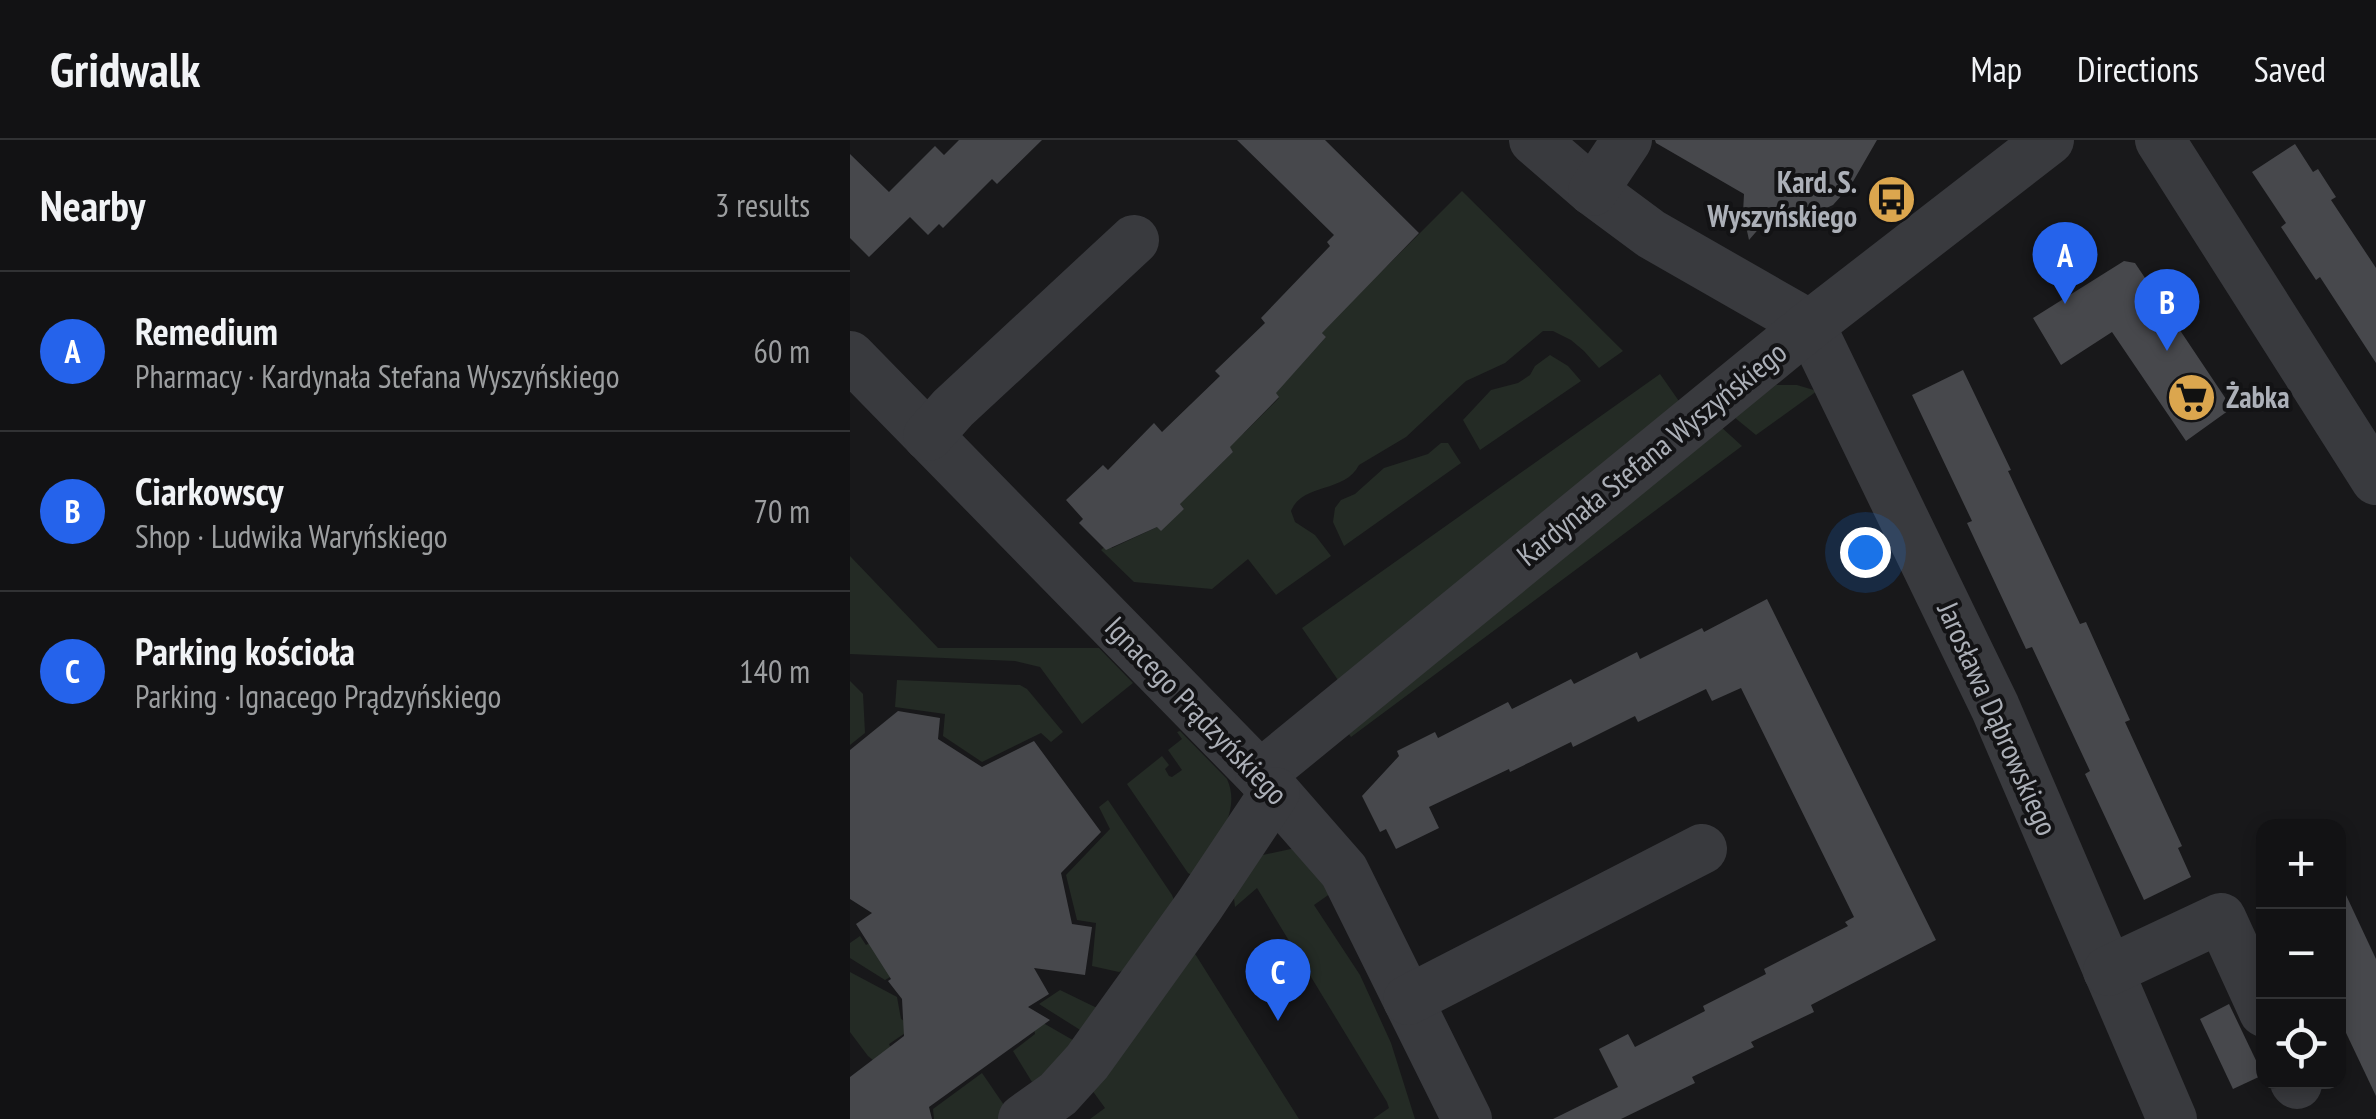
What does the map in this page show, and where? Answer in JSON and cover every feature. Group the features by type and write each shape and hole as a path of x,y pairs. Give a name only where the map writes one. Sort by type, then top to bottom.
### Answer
{"street":[{"path":"1534,140 1651,234 1810,325"},
{"path":"1593,191 1627,140"},
{"path":"2160,140 2376,480"},
{"name":"Kardynała Stefana Wyszyńskiego","path":"1024,1119 1058,1094 1087,1062 1208,893 1268,783 1810,325 2032,144"},
{"path":"928,436 953,408 1134,240"},
{"name":"Jarosława Dąbrowskiego","path":"1810,325 1996,707 2172,1119"},
{"name":"Ignacego Prądzyńskiego","path":"850,356 1268,783 1344,871 1467,1119"},
{"path":"1408,1000 1702,849"},
{"path":"2108,970 2221,918 2258,999"}],"shaded area":[{"path":"1462,191 1623,351 1599,368 1571,340 1553,331 1543,331 1505,363 1466,381 1406,437 1359,465 1344,480 1297,502 1291,511 1295,522 1315,535 1331,556 1276,595 1248,559 1212,589 1134,582 1101,550 1157,527 1184,509 1175,498 1197,487 1233,452 1226,443 1244,433 1279,398 1271,388 1288,379 1326,337 1317,328 1383,270"},
{"path":"1550,355 1568,366 1581,381 1480,450 1463,420 1491,390 1518,383"},
{"path":"1660,374 1681,404 1340,683 1302,628"},
{"path":"1776,385 1797,385 1817,391 1756,435 1734,417"},
{"path":"1720,426 1742,446 1351,737 1346,730 1535,581"},
{"path":"1441,443 1448,443 1461,463 1344,546 1333,522 1341,500 1355,494 1384,468 1428,454"},
{"path":"850,556 938,648 1099,648 1133,683 1082,724 1040,667 1015,661 850,654"},
{"path":"897,680 1020,685 1063,732 1051,742 1041,733 982,762 943,736 945,714 895,707"},
{"path":"850,681 863,694 865,733 850,745"},
{"path":"1177,732 1227,779 1231,792 1223,830 1194,876 1188,873 1127,784 1162,756 1169,765 1165,769 1169,776 1182,770 1168,750 1182,739"},
{"path":"1108,800 1174,900 1129,969 1119,972 1092,966 1096,923 1077,920 1066,875 1110,829 1099,807"},
{"path":"1300,847 1334,891 1314,905 1360,975 1391,1043 1415,1119 1373,1119 1389,1108 1387,1102 1257,888 1235,907 1234,898 1258,856"},
{"path":"860,936 866,945 874,941 892,976 885,980 850,958 850,943"},
{"path":"1192,949 1299,1119 1090,1119 1105,1108 1089,1086"},
{"path":"850,972 897,997 901,1019 914,1027 889,1044 894,1055 879,1065 850,1032"},
{"path":"1060,990 1097,1008 1069,1067 1032,1082 1013,1051 1035,1034 1033,1023 1038,1020 1078,1043 1085,1033 1039,1004"},
{"path":"982,1073 1006,1108 1005,1119 934,1119 933,1109"}],"building":[{"path":"959,140 1042,140 997,184 992,179 943,228 939,224 928,235 910,217 869,257 850,238 850,154 889,192 935,146 944,155"},
{"path":"1237,140 1325,140 1419,233 1322,333 1326,337 1276,393 1279,397 1230,447 1233,452 1180,504 1184,509 1161,531 1157,527 1106,550 1079,523 1083,519 1066,500 1103,465 1108,470 1154,423 1162,432 1220,376 1215,371 1265,323 1261,318 1330,246 1327,242 1334,235"},
{"path":"1655,140 1877,140 1851,185 1833,205 1809,216 1768,218 1749,240 1743,213 1744,194"},
{"path":"2295,144 2313,172 2318,169 2336,197 2331,200 2376,268 2376,363 2320,277 2316,280 2281,227 2286,223 2252,172"},
{"path":"2124,261 2135,263 2232,408 2186,441 2112,332 2061,365 2033,318"},
{"path":"1963,370 2080,624 2086,622 2130,720 2125,722 2182,846 2178,848 2191,877 2144,900 2085,774 2090,771 2032,647 2026,649 1967,523 1972,521 1912,395"},
{"path":"1767,599 1936,940 1811,1005 1814,1012 1751,1042 1754,1047 1692,1077 1695,1083 1621,1119 1553,1119 1618,1087 1599,1049 1628,1034 1635,1047 1705,1011 1703,1006 1848,926 1845,922 1854,917 1741,688 1712,701 1706,689 1638,722 1635,716 1573,747 1571,742 1510,772 1509,769 1429,807 1439,828 1396,849 1386,829 1380,832 1362,796 1399,756 1397,751 1435,732 1438,738 1508,702 1512,709 1637,652 1640,659"},
{"path":"898,711 940,718 938,739 982,767 1034,741 1101,832 1061,873 1072,924 1092,927 1085,975 1034,968 1049,994 1028,1007 1050,1020 929,1107 932,1119 850,1119 850,1077 904,1036 902,999 856,924 872,913 850,899 850,750"},
{"path":"2346,895 2376,959 2376,1096 2346,1033"},
{"path":"2229,1004 2256,1060 2256,1078 2233,1089 2200,1019"}],"place":[{"name":"Kard. S. Wyszyńskiego","path":"1892,200"},
{"name":"Remedium","path":"2065,304"},
{"name":"Ciarkowscy","path":"2167,351"},
{"name":"Żabka","path":"2191,398"},
{"name":"Parking kościoła","path":"1278,1021"}]}
